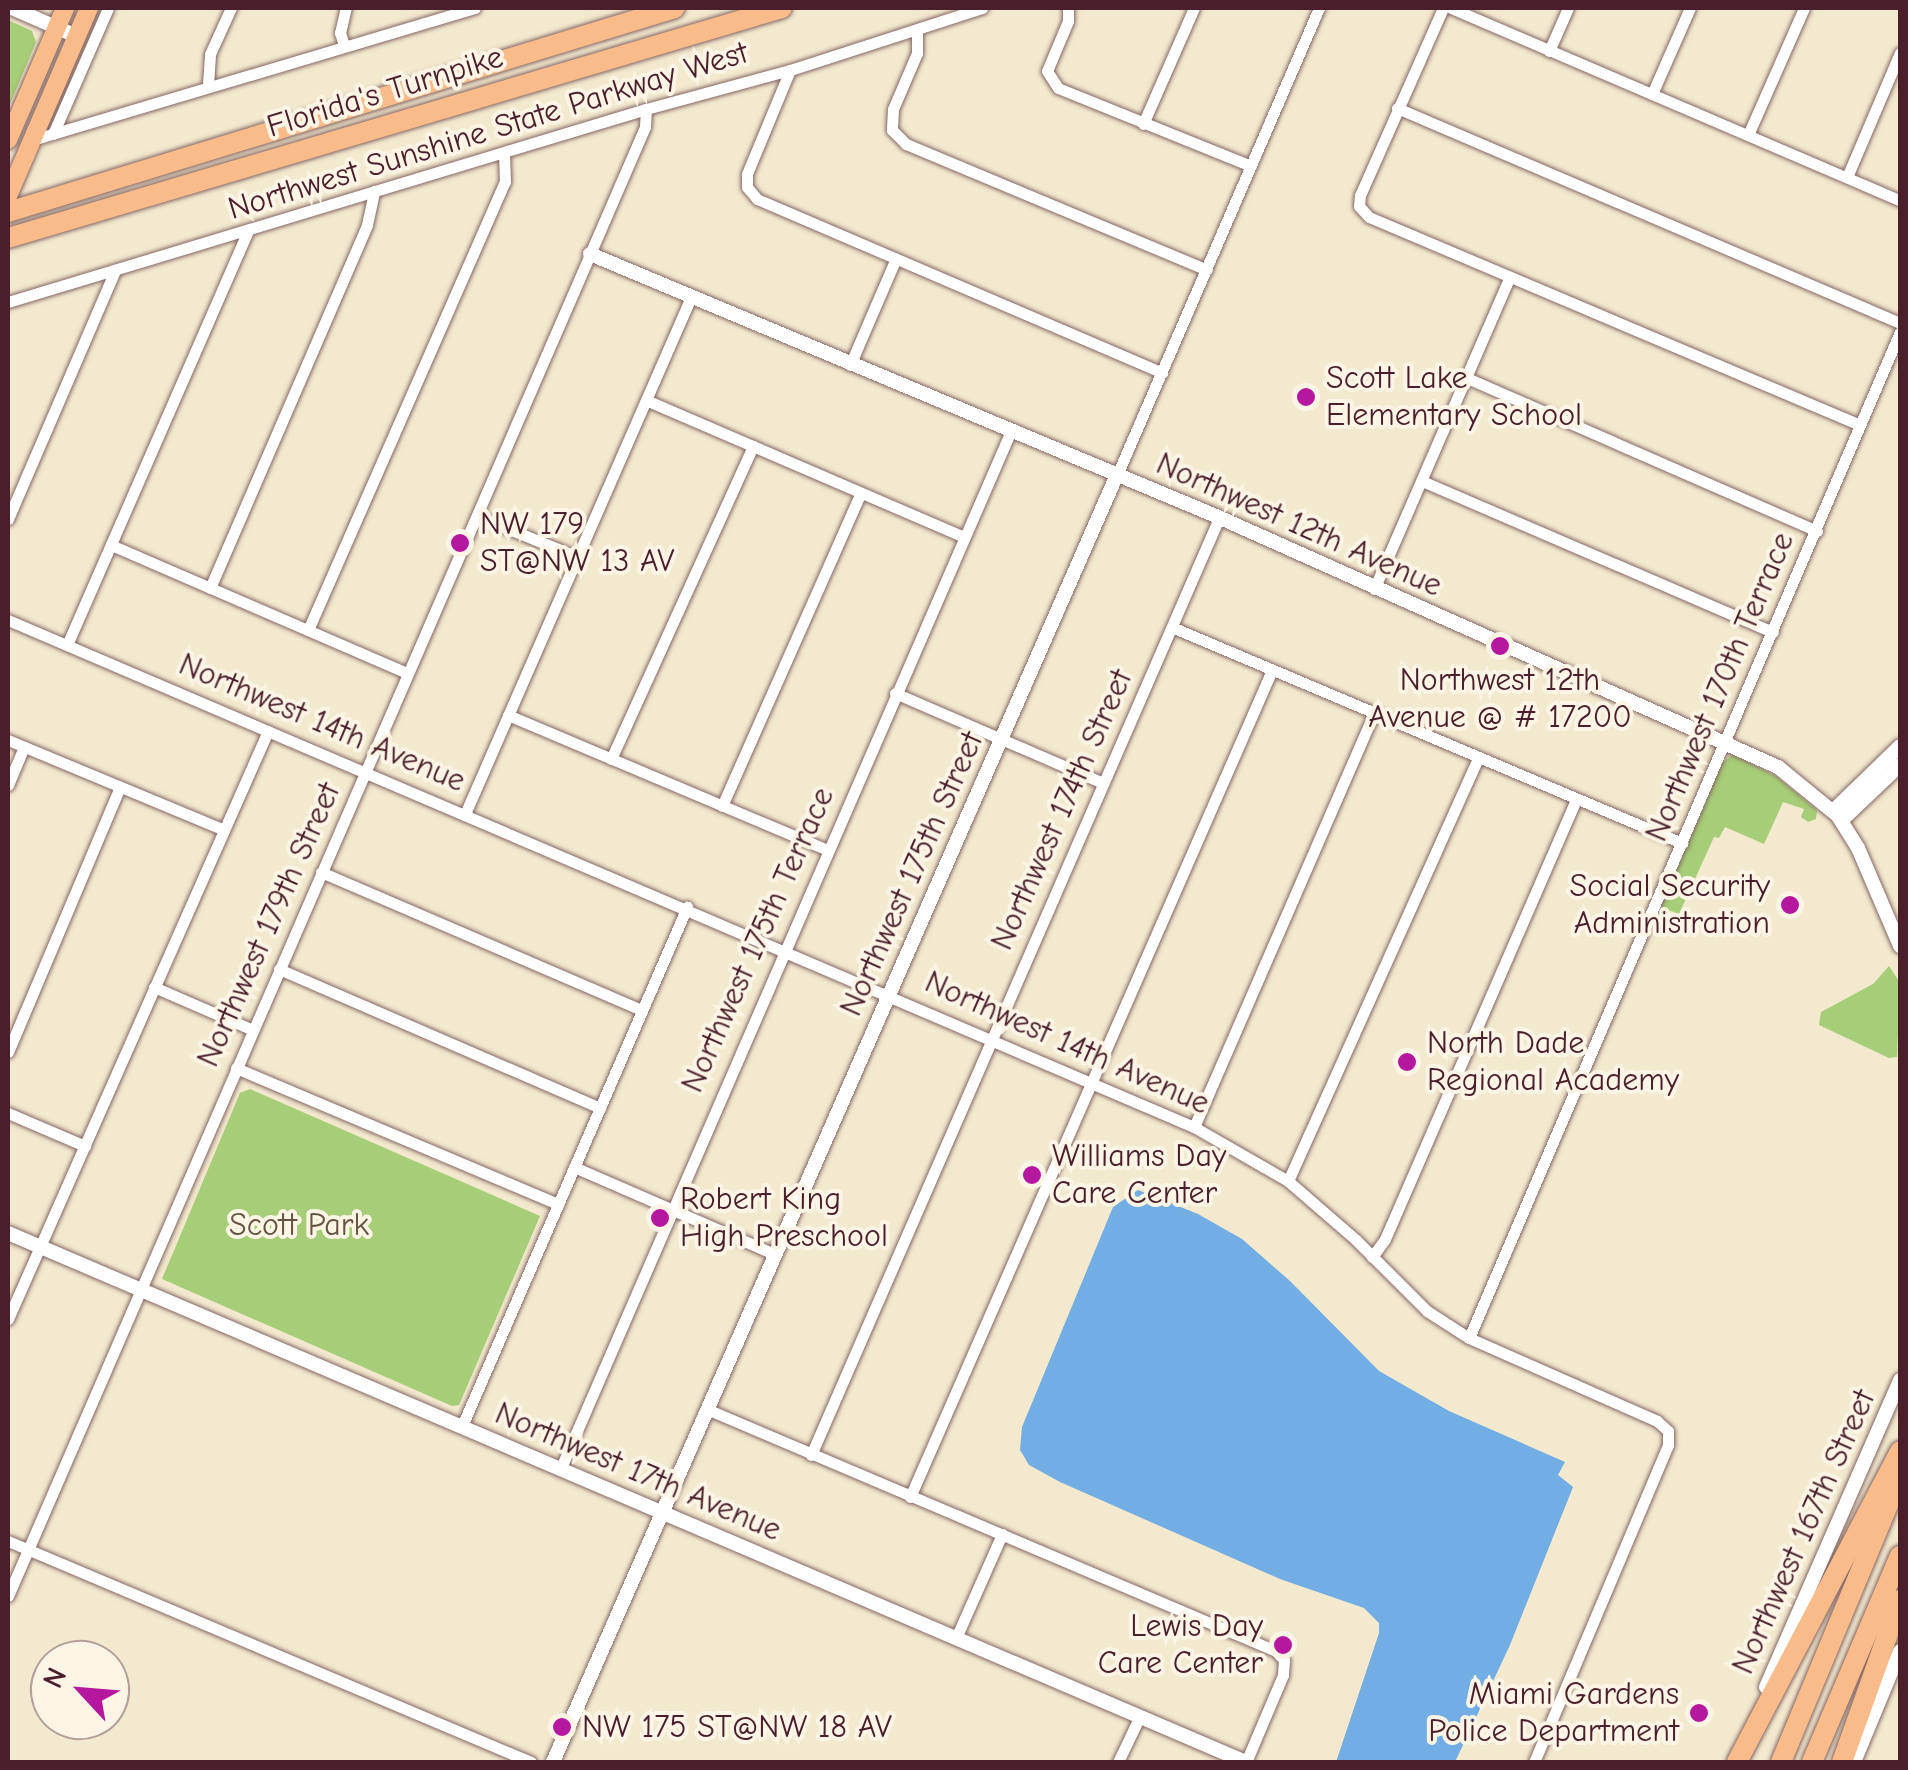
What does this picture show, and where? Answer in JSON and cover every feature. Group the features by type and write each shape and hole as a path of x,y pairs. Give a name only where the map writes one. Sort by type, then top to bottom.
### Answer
{"highway":[{"name":"Florida's Turnpike","path":"12,205 674,8"},
{"name":"Florida's Turnpike","path":"8,238 782,8"},
{"path":"1737,1762 1900,1451"},
{"path":"1781,1762 1900,1474"},
{"path":"1812,1762 1900,1556"},
{"path":"1842,1762 1900,1600"}],"main road":[{"path":"8,140 65,8"},
{"path":"12,205 32,140 89,8"}],"street":[{"path":"12,8 76,36"},
{"path":"53,134 108,8"},
{"path":"208,84 205,71 231,8"},
{"path":"344,45 340,33 346,8"},
{"path":"32,140 208,84 473,8"},
{"name":"Northwest Sunshine State Parkway West","path":"8,302 374,191 504,156 646,109 790,70 982,8"},
{"path":"1068,8 1068,21 1047,71 1058,88 1251,166"},
{"path":"1143,124 1194,8"},
{"name":"Northwest 175th Street","path":"553,1762 887,994 1003,740 1319,8"},
{"path":"1443,8 1396,108 1359,206 1369,217 1860,425"},
{"path":"1451,8 1900,200"},
{"path":"1549,51 1568,8"},
{"path":"1652,94 1690,8"},
{"path":"1748,135 1804,8"},
{"path":"918,30 917,53 893,109 892,130 906,144 1207,270"},
{"path":"1847,177 1900,54"},
{"path":"790,70 747,174 747,188 757,199 1162,373"},
{"path":"68,98 75,114 98,120"},
{"path":"1396,108 1900,322"},
{"name":"Northwest 179th Street","path":"8,1596 645,127 646,109"},
{"path":"308,630 505,182 504,156"},
{"path":"210,588 367,225 374,191"},
{"path":"67,645 248,230"},
{"name":"Northwest 12th Avenue","path":"590,254 1219,518 1778,766 1837,816 1858,848 1900,946"},
{"path":"850,365 896,258"},
{"path":"8,519 116,270"},
{"path":"1374,589 1509,278"},
{"path":"465,814 691,297"},
{"name":"Northwest 170th Terrace","path":"1469,1338 1900,332"},
{"path":"1467,378 1817,531"},
{"path":"646,400 964,537"},
{"name":"Northwest 175th Terrace","path":"560,1470 1010,432"},
{"path":"611,758 753,446"},
{"path":"1422,481 1773,632"},
{"path":"722,806 861,492"},
{"path":"477,516 578,557"},
{"name":"Northwest 174th Street","path":"811,1455 1219,518"},
{"path":"111,545 407,674"},
{"name":"Northwest 14th Avenue","path":"8,620 1194,1127 1288,1181 1427,1311 1469,1338 1657,1421 1668,1431 1668,1445 1534,1762"},
{"path":"1174,628 1682,843"},
{"path":"910,1496 1272,670"},
{"path":"895,693 1104,783"},
{"path":"1194,1127 1374,714"},
{"path":"508,715 828,850"},
{"path":"8,1319 268,731"},
{"path":"8,740 224,830"},
{"path":"1837,816 1900,746"},
{"path":"8,785 24,747"},
{"path":"1288,1181 1478,758"},
{"path":"1837,816 1900,765"},
{"path":"8,1052 120,787"},
{"path":"1372,1257 1386,1240 1576,799"},
{"path":"320,872 642,1010"},
{"path":"462,1426 687,908"},
{"path":"279,970 600,1108"},
{"path":"154,987 252,1030"},
{"path":"236,1068 558,1204"},
{"path":"8,1112 85,1146"},
{"path":"574,1167 776,1255"},
{"name":"Northwest 17th Avenue","path":"8,1233 1246,1762"},
{"name":"Northwest 167th Street","path":"1737,1762 1900,1380"},
{"path":"709,1410 1276,1651 1284,1660 1284,1675 1246,1762"},
{"path":"956,1638 1002,1534"},
{"path":"8,1541 531,1762"},
{"path":"1854,1762 1900,1651"},
{"path":"1118,1762 1138,1718"}],"green space":[{"path":"8,20 32,31 36,42 8,109"},
{"path":"1732,754 1776,776 1817,810 1816,819 1808,822 1801,817 1804,809 1783,802 1764,844 1725,827 1719,838 1714,837 1679,914 1658,906 1717,769"},
{"path":"1889,966 1900,983 1897,1057 1889,1058 1819,1025 1821,1012 1873,984"},
{"name":"Scott Park","path":"250,1089 540,1216 459,1405 452,1406 162,1279 240,1093"}],"water":[{"path":"1138,1190 1198,1214 1242,1239 1290,1281 1379,1371 1449,1411 1565,1462 1558,1475 1573,1487 1510,1645 1455,1762 1336,1762 1379,1633 1379,1623 1364,1608 1280,1579 1060,1482 1029,1465 1020,1450 1022,1427 1113,1207"}],"place":[{"name":"Scott Lake Elementary School","path":"1306,397"},
{"name":"NW 179 ST@NW 13 AV","path":"460,543"},
{"name":"Northwest 12th Avenue @ # 17200","path":"1500,646"},
{"name":"Social Security Administration","path":"1790,905"},
{"name":"North Dade Regional Academy","path":"1407,1062"},
{"name":"Williams Day Care Center","path":"1032,1175"},
{"name":"Robert King High Preschool","path":"660,1218"},
{"name":"Lewis Day Care Center","path":"1283,1645"},
{"name":"Miami Gardens Police Department","path":"1699,1713"},
{"name":"NW 175 ST@NW 18 AV","path":"562,1727"}]}
